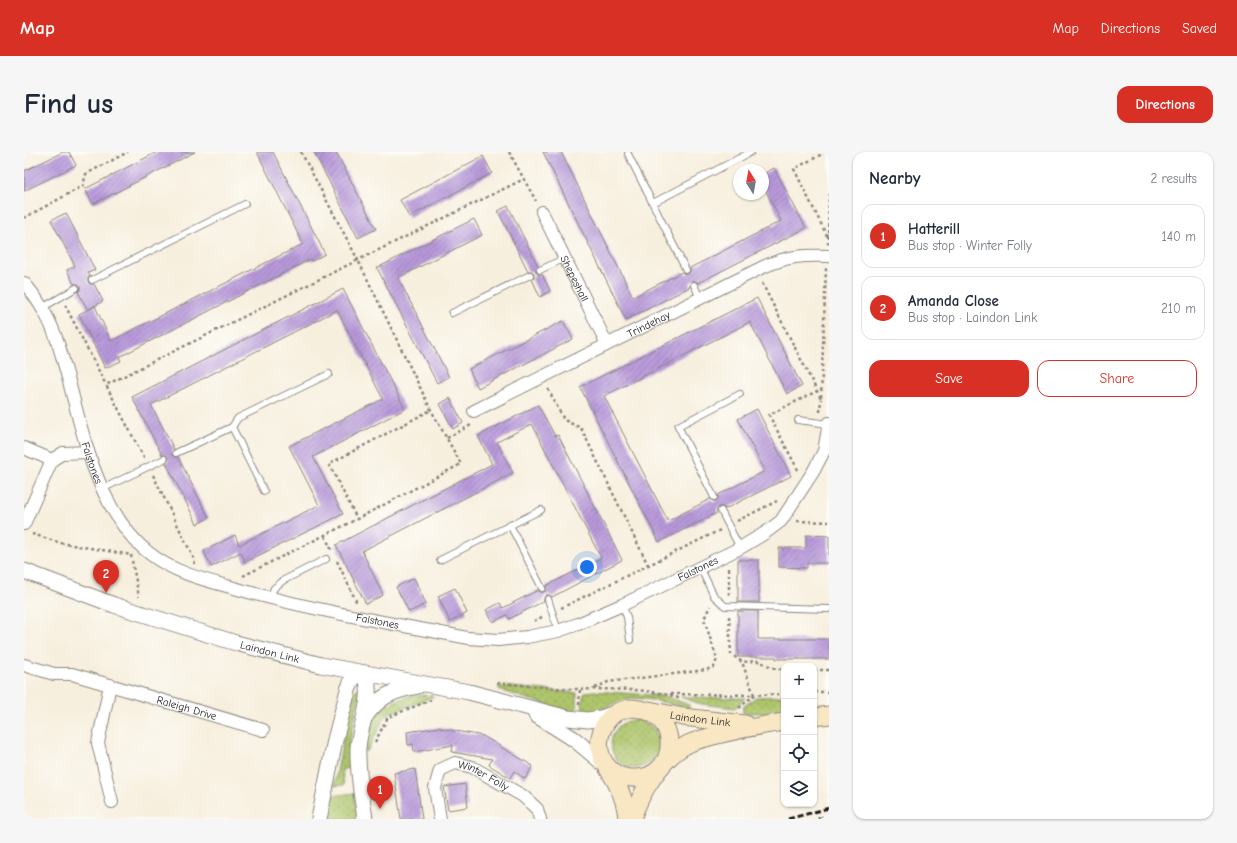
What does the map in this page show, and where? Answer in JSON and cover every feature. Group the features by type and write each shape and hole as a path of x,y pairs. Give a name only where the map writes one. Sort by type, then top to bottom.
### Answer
{"main road":[{"path":"628,819 622,794 606,766 600,747 600,738 603,728 615,713 631,708 641,709 652,713 660,719 669,735 668,756 641,798 632,819"},
{"name":"Laindon Link","path":"641,709 683,717 759,725"},
{"path":"817,717 829,715"},
{"name":"Laindon Link","path":"661,766 688,744 701,739 759,725 781,722"},
{"path":"606,766 617,774 635,778 644,777 661,766"}],"street":[{"name":"Shepeshall","path":"542,212 607,344"},
{"name":"Trindehay","path":"474,411 763,267 780,260 797,256 828,258"},
{"name":"Falstones","path":"24,283 42,308 55,334 88,452 102,489 117,517 132,536 149,553 176,570 190,576 270,598 468,638 498,640 527,637 558,631 578,624 622,605 740,548 765,533 781,521 813,472 824,451 826,423"},
{"path":"24,448 52,460"},
{"path":"28,529 52,460 63,453 88,452"},
{"name":"Laindon Link","path":"24,571 114,605 236,644 322,665 363,673 436,692 469,692 577,720 594,719 615,713"},
{"name":"Raleigh Drive","path":"24,665 54,674 72,674 262,730"},
{"path":"322,665 342,679 344,688 344,702"},
{"path":"320,819 344,702 352,680 357,675 363,673 366,677 368,691 358,748 359,772 365,819"},
{"path":"110,685 98,743 112,802"},
{"path":"360,731 365,718 378,700 400,690 419,686 436,692"},
{"name":"Laindon Link","path":"524,707 574,739 606,766"},
{"name":"Winter Folly","path":"440,819 435,788 436,782 440,770 455,763 472,767 523,796 537,809 540,819"}],"lane":[{"path":"653,203 751,152"},
{"path":"628,154 686,270"},
{"path":"92,280 245,204"},
{"path":"540,270 565,258"},
{"path":"452,313 530,275"},
{"path":"694,285 700,298"},
{"path":"42,308 76,288"},
{"path":"176,454 232,427 238,418 329,374"},
{"path":"714,497 678,426 740,394"},
{"path":"798,420 826,423"},
{"path":"232,427 264,491"},
{"path":"102,489 164,459"},
{"path":"440,560 541,510"},
{"path":"721,511 740,548"},
{"path":"510,525 542,588"},
{"path":"270,598 274,588 284,580 326,559"},
{"path":"700,567 714,597 725,606 829,609"},
{"path":"548,599 558,631"},
{"path":"622,605 628,617 630,640"}],"path":[{"path":"24,218 83,186 86,174 128,152"},
{"path":"242,577 325,536 461,464 431,410 358,260 301,152"},
{"path":"509,152 542,212"},
{"path":"826,152 794,169 828,238 829,194"},
{"path":"106,385 524,179"},
{"path":"826,423 821,399 828,258"},
{"path":"760,279 821,399"},
{"path":"64,302 195,561 190,576"},
{"path":"547,387 564,420 580,428 648,565"},
{"path":"357,519 329,464 431,410"},
{"path":"528,624 778,500"},
{"path":"781,521 829,522"},
{"path":"28,529 61,543 130,555 149,553"},
{"path":"325,536 359,607 351,605"},
{"path":"130,555 140,602"},
{"path":"594,689 608,682 714,668 717,659 704,620 714,597"},
{"path":"728,606 731,654 742,662 754,696"},
{"path":"742,662 758,660 776,669 781,669"},
{"path":"817,670 829,670"},
{"path":"494,682 580,689 612,689 667,693 754,696 781,694"},
{"path":"371,748 388,717 436,692"},
{"path":"817,692 829,692"},
{"path":"667,693 686,701"},
{"path":"738,710 754,696"}],"green space":[{"path":"500,686 577,693 577,707 573,713 499,690"},
{"path":"359,689 360,693 349,745 351,768 342,769 344,785 334,786 353,692"},
{"path":"594,691 665,696 689,705 689,708 659,701 635,698 624,700 586,714 582,706 584,694 586,692"},
{"path":"423,695 433,697 390,713 386,716 367,751 364,751 367,732 376,714 383,708 398,700 406,697"},
{"path":"781,696 781,711 770,713 743,713 743,707 756,697"},
{"path":"681,697 745,698 735,708 700,704"},
{"path":"630,720 640,720 649,724 655,730 658,735 658,753 649,764 640,768 630,768 621,764 615,758 611,749 611,739 615,730 621,724"},
{"path":"354,793 358,819 326,819 331,796"}],"building":[{"path":"63,152 69,152 76,165 24,191 24,171"},
{"path":"157,152 195,152 93,204 85,189"},
{"path":"257,152 273,152 325,254 312,261 311,259 119,357 121,361 105,368 79,314 95,306 111,341 303,244"},
{"path":"314,152 336,152 376,229 358,238"},
{"path":"543,152 561,152 633,297 682,272 688,274 690,268 781,221 769,197 769,171 774,168 806,228 698,283 692,281 690,287 626,320"},
{"path":"483,156 492,173 409,217 400,200"},
{"path":"508,206 538,266 536,272 542,274 550,291 540,297 532,279 534,277 534,273 528,271 498,211"},
{"path":"66,213 95,270 88,273 90,276 88,278 88,282 90,284 94,284 103,301 88,310 78,292 80,290 80,286 78,284 74,284 67,270 75,266 51,220"},
{"path":"474,219 482,235 398,278 449,377 437,383 377,268"},
{"path":"343,289 405,409 313,457 343,514 245,562 241,552 211,567 204,551 235,535 239,545 319,505 289,446 383,399 337,310 151,405 174,449 172,455 178,457 209,518 197,524 166,463 168,457 162,455 132,397"},
{"path":"757,298 802,386 787,394 750,322 604,396 668,521 710,499 716,501 718,495 765,471 738,419 757,409 791,476 725,509 723,507 719,507 717,509 717,513 659,542 580,387"},
{"path":"563,321 573,339 478,388 469,369"},
{"path":"450,398 463,423 453,429 440,404"},
{"path":"538,405 555,436 558,435 622,560 552,597 546,595 544,601 509,619 507,615 493,622 486,610 500,603 503,608 538,590 540,592 544,592 546,590 546,586 601,558 532,424 497,442 513,473 362,551 383,595 366,604 336,545 492,464 478,436"},
{"path":"806,535 829,536 829,563 807,563 807,568 779,567 779,548 806,548"},
{"path":"738,560 759,560 759,602 738,602"},
{"path":"414,578 426,604 409,612 396,587"},
{"path":"455,588 467,613 450,622 438,596"},
{"path":"738,611 758,611 758,639 829,639 829,659 738,657"},
{"path":"440,727 483,736 533,766 525,779 514,771 510,778 489,765 492,759 452,752 453,745 414,752 413,744 408,745 407,732"},
{"path":"415,769 422,819 401,819 394,773"},
{"path":"465,784 468,807 448,810 444,787"}],"railway":[{"path":"788,819 829,808"},
{"path":"818,819 829,816"}],"place":[{"name":"Amanda Close","path":"106,593"},
{"name":"Hatterill","path":"380,809"}]}
